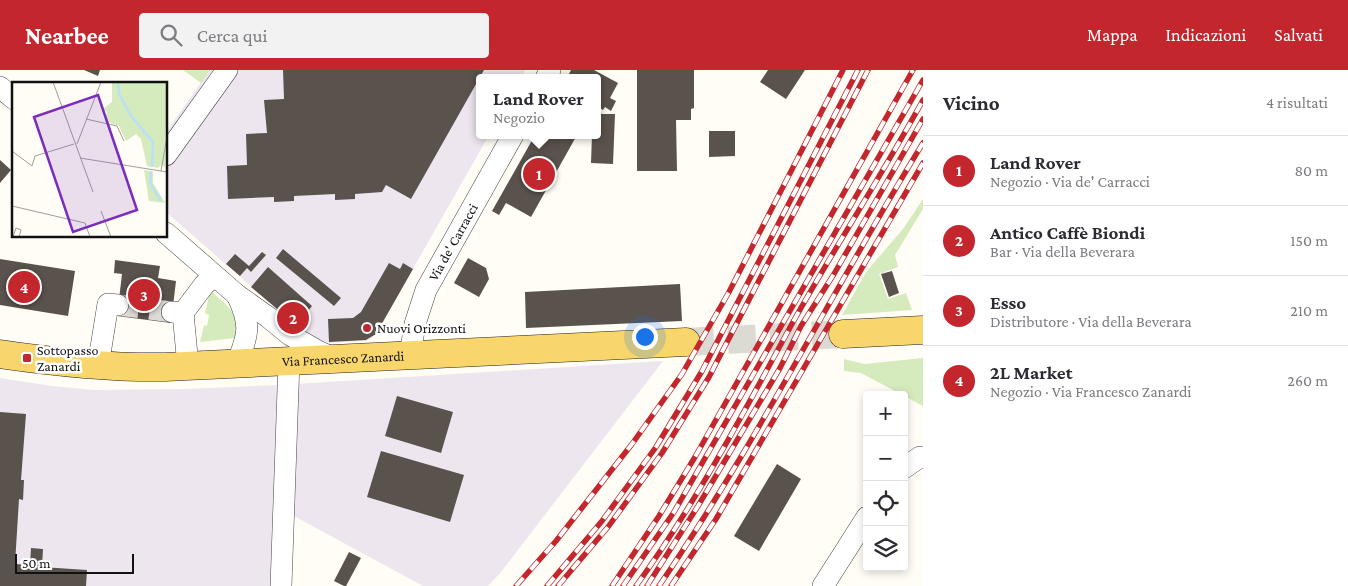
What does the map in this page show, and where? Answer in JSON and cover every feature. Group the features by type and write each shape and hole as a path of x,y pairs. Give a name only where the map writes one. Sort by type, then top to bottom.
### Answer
{"main road":[{"path":"843,334 923,330"},
{"name":"Via Francesco Zanardi","path":"0,354 98,366 188,366 686,342"}],"street":[{"path":"168,152 227,70"},
{"path":"0,87 12,97"},
{"name":"Via de' Carracci","path":"410,355 418,311 426,290 511,139"},
{"path":"168,236 237,295 268,316 297,340 336,359"},
{"path":"188,366 178,312 214,276"},
{"path":"237,295 246,314 247,328 246,339 237,363"},
{"path":"98,366 108,304 118,305"},
{"path":"281,586 288,361"},
{"path":"908,465 923,457"},
{"path":"823,586 863,523"}],"shaded area":[{"path":"210,70 525,70 523,74 476,74 476,139 487,139 376,334 366,341 329,343 308,336 168,214 168,129"},
{"path":"663,361 501,572 488,586 423,586 294,516 296,384"},
{"path":"0,378 94,390 279,385 272,586 0,586"}],"green space":[{"path":"183,70 210,70 201,83"},
{"path":"923,199 923,209 895,255 898,267 879,274 888,299 906,293 912,310 842,315 866,272 903,229"},
{"path":"210,291 227,305 235,317 237,330 235,338 200,342 204,325 207,326 209,315 205,313"},
{"path":"923,358 923,406 908,398 908,391 895,391 861,373 844,371 844,359 864,364"}],"building":[{"path":"84,70 100,70 98,76"},
{"path":"283,70 484,70 482,74 476,74 476,84 411,199 386,185 382,192 355,194 355,199 335,200 335,194 294,196 294,201 274,202 274,197 228,199 227,166 247,165 246,134 267,133 264,100 284,99"},
{"path":"571,70 594,70 618,83 610,98 616,101 611,111 605,107 603,110 601,109 601,74 569,74"},
{"path":"637,70 694,70 694,108 691,109 691,120 676,120 677,171 637,171"},
{"path":"768,70 805,70 786,99 760,82"},
{"path":"601,114 615,114 613,164 591,163 592,139 601,139"},
{"path":"709,131 735,131 735,156 709,157"},
{"path":"533,139 575,139 531,217 506,203 499,215 492,211"},
{"path":"0,160 11,170 0,183"},
{"path":"283,249 341,298 334,306 276,258"},
{"path":"262,252 266,255 251,272 247,268 240,276 226,264 235,254 249,266"},
{"path":"468,258 486,268 489,279 479,297 454,283"},
{"path":"0,259 75,271 68,316 0,305"},
{"path":"115,260 160,266 158,278 176,281 171,323 117,316 122,274 114,273"},
{"path":"389,263 400,269 403,263 413,269 376,334 366,340 329,342 328,319 353,318 361,312"},
{"path":"268,267 312,306 296,325 251,287"},
{"path":"892,271 899,293 889,297 881,274"},
{"path":"680,284 682,321 526,328 525,292"},
{"path":"397,396 453,412 441,453 385,436"},
{"path":"0,412 26,414 21,480 24,480 23,500 19,499 15,564 30,565 31,548 43,549 42,567 87,570 86,586 0,586"},
{"path":"381,451 464,475 450,522 367,497"},
{"path":"777,464 801,479 759,551 734,536"},
{"path":"349,552 361,558 346,586 344,586 334,581"}],"tunnel":[{"path":"118,305 172,312"},
{"path":"686,342 843,334"}],"railway":[{"path":"516,586 556,541 632,444 682,374 729,292 843,70"},
{"path":"547,586 602,521 656,447 702,371 858,70"},
{"path":"558,586 608,527 662,453 709,377 868,70"},
{"path":"612,586 659,516 695,457 913,70"},
{"path":"623,586 674,512 923,80"},
{"path":"636,586 699,490 809,294 923,100"},
{"path":"647,586 698,506 780,368 801,326 834,274 923,119"},
{"path":"659,586 729,478 923,143"},
{"path":"671,586 716,519 923,163"}],"place":[{"name":"Land Rover","path":"539,174"},
{"name":"2L Market","path":"24,287"},
{"name":"Esso","path":"144,295"},
{"name":"Antico Caffè Biondi","path":"293,318"},
{"name":"Nuovi Orizzonti","path":"367,328"},
{"name":"Sottopasso Zanardi","path":"27,358"}]}
